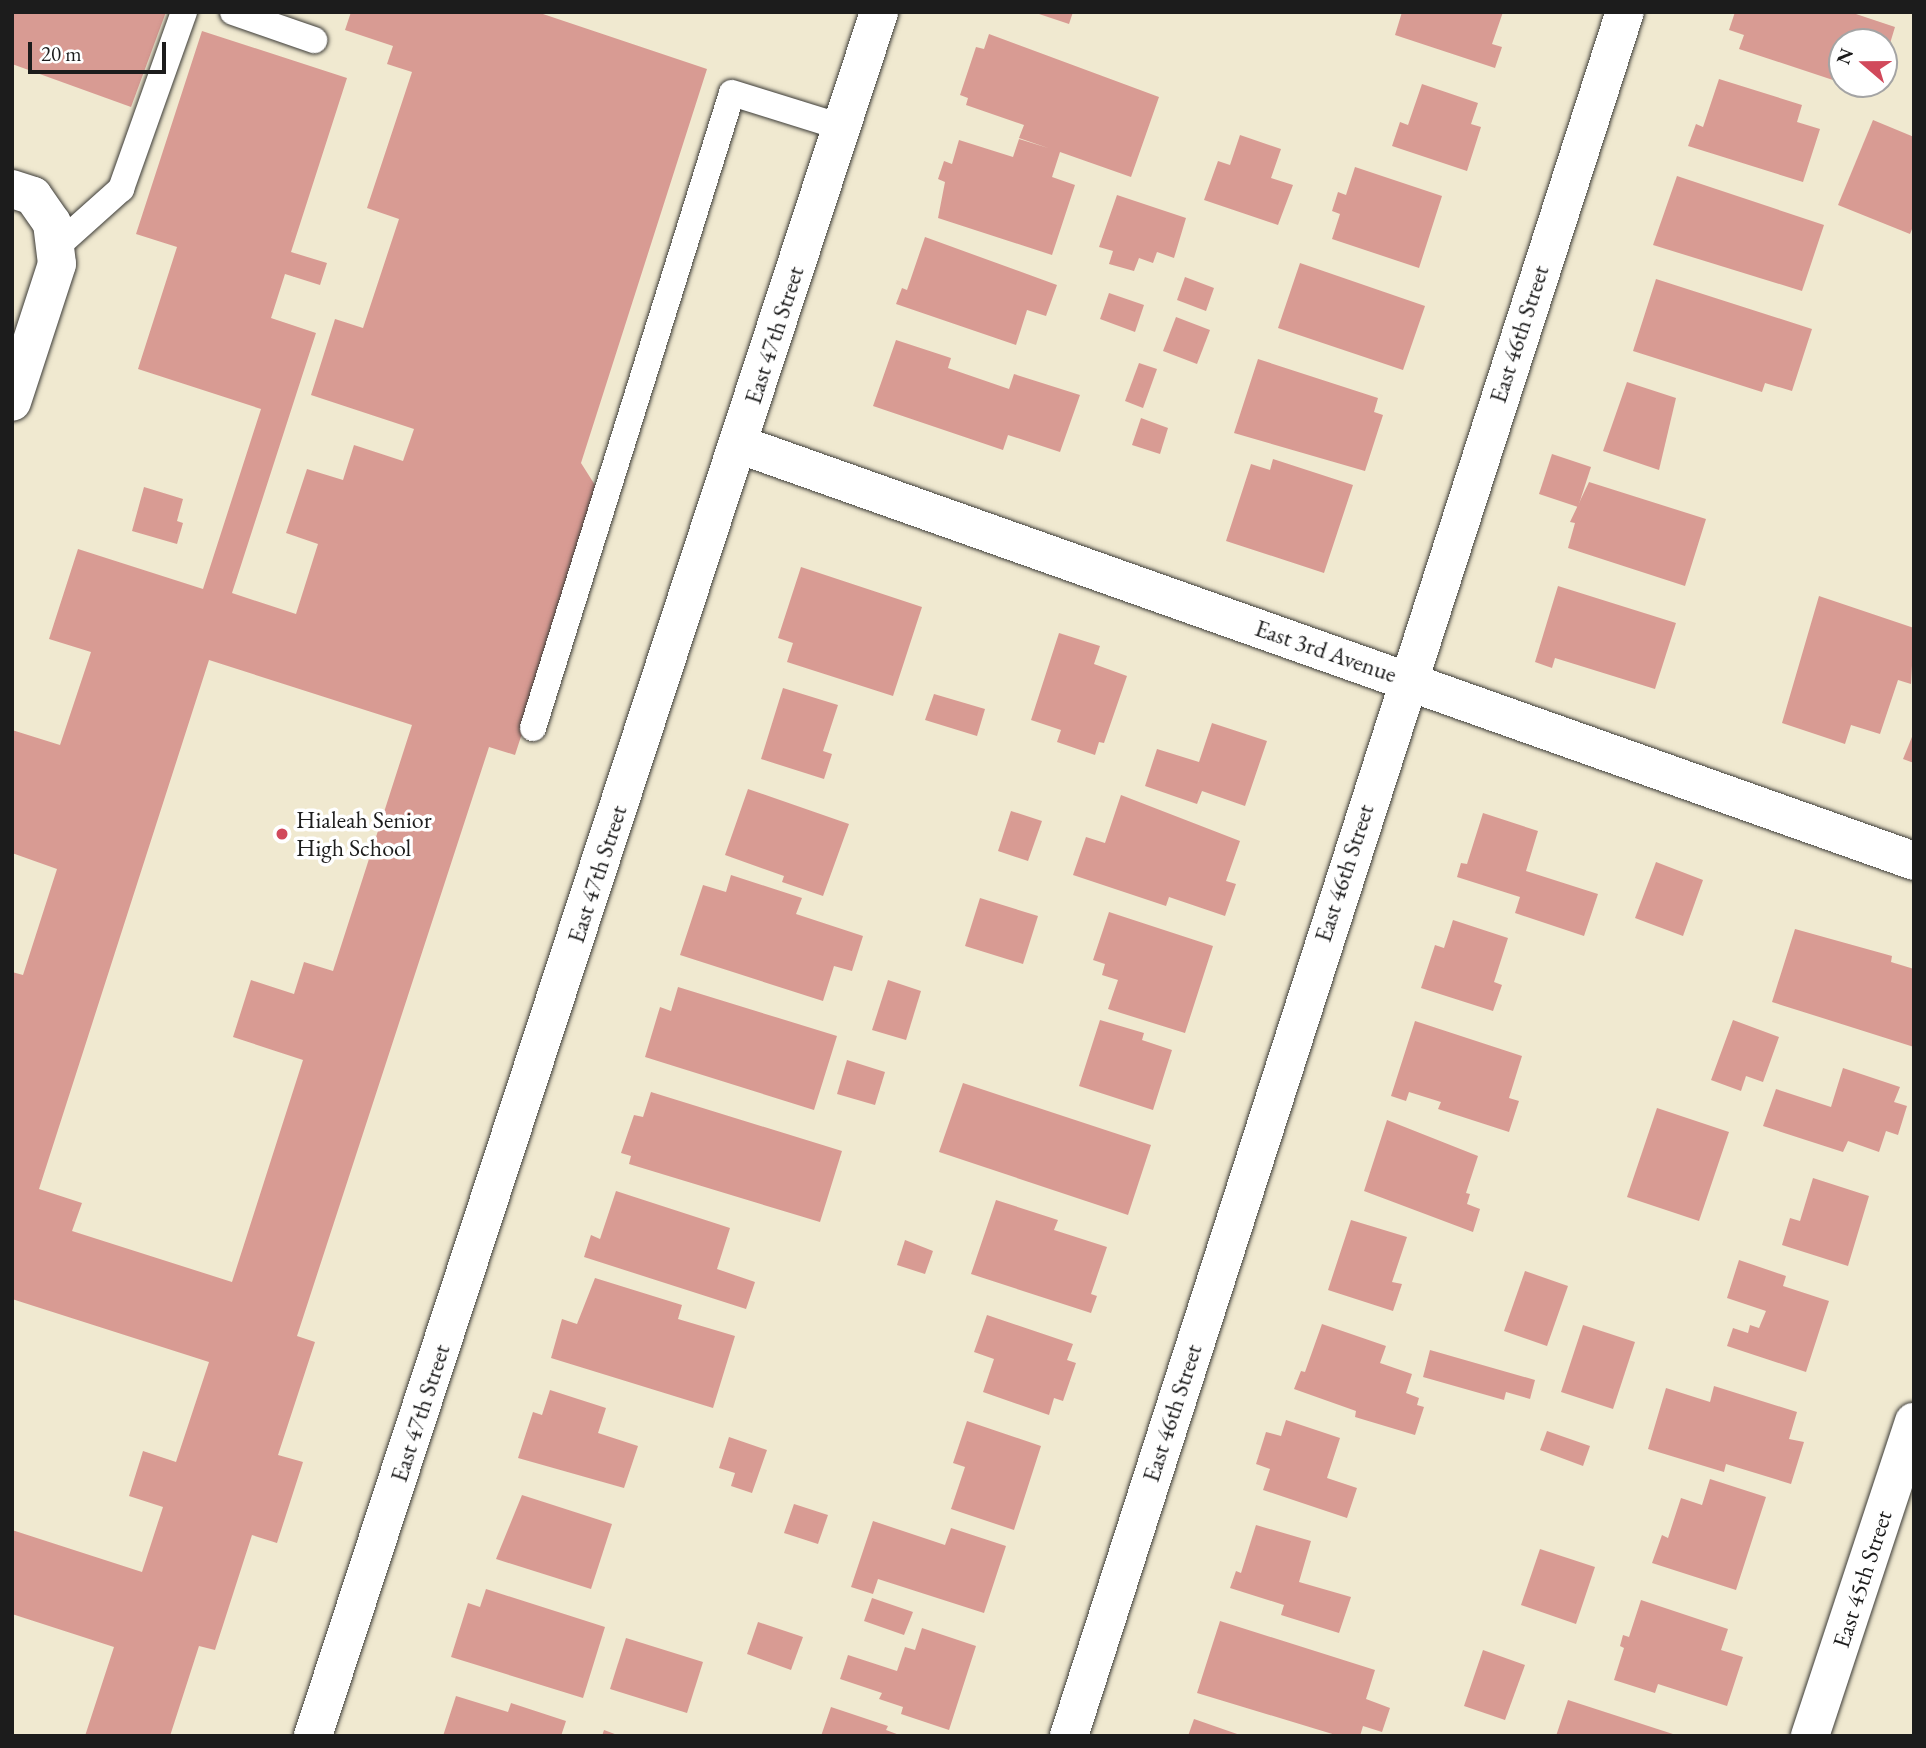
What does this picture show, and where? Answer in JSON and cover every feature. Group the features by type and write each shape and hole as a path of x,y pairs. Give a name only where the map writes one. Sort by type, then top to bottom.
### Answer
{"street":[{"name":"East 47th Street","path":"313,1736 879,12"},
{"name":"East 46th Street","path":"1069,1736 1406,679 1625,12"},
{"path":"12,189 33,196 53,236 57,264 12,401"},
{"name":"East 3rd Avenue","path":"738,444 1914,861"},
{"name":"East 45th Street","path":"1810,1736 1914,1422"}],"lane":[{"path":"53,236 121,189 184,12"},
{"path":"233,12 314,40"},
{"path":"533,728 732,93 841,127"}],"building":[{"path":"12,12 166,12 131,107 12,64"},
{"path":"351,12 537,12 707,69 581,463 600,493 515,755 489,747 297,1336 315,1342 278,1455 303,1462 277,1543 252,1535 215,1650 199,1646 170,1736 85,1736 114,1647 12,1614 12,1530 142,1572 163,1507 129,1496 143,1451 176,1462 209,1362 12,1299 12,972 23,975 57,869 12,853 12,730 60,745 91,652 49,639 78,549 203,589 261,409 138,369 177,247 136,234 202,31 347,78 291,252 327,263 320,285 285,274 271,318 316,333 232,593 296,614 318,544 286,533 307,469 343,480 354,445 403,461 414,429 311,395 335,319 363,328 399,219 367,208 412,72 387,64 393,46 345,30","holes":["209,660 412,725 333,971 304,962 294,994 251,980 233,1037 303,1060 232,1282 72,1231 82,1203 39,1189"]},
{"path":"1033,12 1073,12 1069,24"},
{"path":"1402,12 1503,12 1492,44 1502,47 1495,68 1395,35"},
{"path":"1735,12 1850,12 1895,27 1828,28 1828,78 1739,49 1744,35 1729,30"},
{"path":"989,34 1159,97 1131,177 1060,152 1052,177 1075,185 1052,255 938,218 945,182 938,179 944,161 952,164 959,140 1013,157 1019,139 1048,148 1019,138 1024,125 966,105 968,98 960,95 976,47 984,49"},
{"path":"1719,79 1802,105 1797,122 1820,129 1803,182 1688,146 1696,124 1703,127"},
{"path":"1422,84 1478,103 1471,124 1481,127 1467,171 1392,146 1400,122 1408,125"},
{"path":"1873,120 1914,137 1914,224 1910,234 1838,205"},
{"path":"1240,135 1281,149 1271,178 1293,185 1278,225 1204,200 1218,161 1230,165"},
{"path":"1355,167 1442,196 1419,268 1332,239 1340,214 1332,211 1338,192 1346,195"},
{"path":"1677,176 1824,225 1802,291 1653,245"},
{"path":"1117,195 1186,218 1174,258 1157,252 1153,263 1139,258 1134,271 1109,264 1113,251 1099,247"},
{"path":"925,237 1057,285 1046,316 1027,310 1016,345 896,304 902,288 907,290"},
{"path":"1300,263 1425,306 1403,370 1278,328"},
{"path":"1185,277 1214,288 1206,311 1177,300"},
{"path":"1656,279 1812,329 1792,391 1765,383 1762,392 1633,351"},
{"path":"1109,293 1144,305 1135,332 1100,319"},
{"path":"1176,317 1210,330 1197,364 1163,351"},
{"path":"896,340 951,358 948,368 1009,389 1014,374 1080,395 1060,452 1008,435 1003,450 873,406"},
{"path":"1258,359 1378,398 1374,412 1383,415 1365,471 1234,433"},
{"path":"1139,363 1157,369 1143,408 1125,401"},
{"path":"1627,382 1676,398 1659,470 1603,451"},
{"path":"1141,418 1168,428 1160,454 1132,445"},
{"path":"1552,454 1591,467 1578,507 1539,494"},
{"path":"1273,459 1353,485 1324,573 1226,541 1251,464 1270,470"},
{"path":"1589,482 1706,519 1685,586 1568,548 1575,523 1570,522"},
{"path":"144,487 183,499 177,521 183,523 177,544 132,531"},
{"path":"801,567 922,607 893,696 787,662 793,643 778,638"},
{"path":"1558,586 1676,623 1655,689 1555,658 1552,668 1535,662"},
{"path":"1819,596 1914,628 1911,684 1898,680 1880,734 1851,725 1845,744 1782,723"},
{"path":"1059,633 1100,646 1094,664 1127,676 1104,743 1099,742 1095,755 1057,742 1061,730 1031,720"},
{"path":"783,688 838,705 823,751 832,754 824,779 761,759"},
{"path":"934,694 985,709 977,736 925,720"},
{"path":"1212,723 1267,741 1245,806 1202,791 1197,804 1145,786 1157,749 1199,762"},
{"path":"1914,732 1914,763 1903,759"},
{"path":"748,789 849,824 823,896 782,882 784,876 725,855"},
{"path":"1121,795 1240,841 1226,881 1236,884 1225,916 1169,897 1166,906 1073,875 1086,837 1105,843"},
{"path":"1011,811 1042,821 1028,861 998,851"},
{"path":"1483,813 1538,831 1526,871 1598,894 1584,936 1515,913 1520,897 1457,877 1461,863 1467,864"},
{"path":"1656,862 1703,880 1683,936 1635,918"},
{"path":"731,875 802,898 796,914 863,936 852,971 834,966 823,1001 680,955 703,885 726,892"},
{"path":"980,898 1038,916 1023,964 965,946"},
{"path":"1109,912 1213,946 1185,1033 1108,1009 1118,980 1102,975 1105,964 1093,960"},
{"path":"1453,920 1508,938 1494,982 1502,985 1493,1011 1421,988 1435,945 1444,948"},
{"path":"1795,929 1892,956 1891,962 1914,969 1914,1047 1772,1002"},
{"path":"888,980 921,991 906,1040 872,1030"},
{"path":"678,987 837,1036 814,1110 645,1057 660,1007 671,1011"},
{"path":"1100,1020 1144,1033 1142,1040 1172,1050 1153,1110 1079,1086"},
{"path":"1733,1020 1779,1037 1763,1082 1746,1076 1741,1091 1711,1080"},
{"path":"1415,1021 1522,1056 1509,1098 1519,1101 1509,1132 1438,1109 1441,1102 1409,1092 1406,1101 1391,1096"},
{"path":"847,1060 885,1072 875,1105 837,1094"},
{"path":"1843,1068 1900,1087 1894,1102 1907,1106 1898,1135 1886,1131 1879,1152 1848,1141 1843,1152 1763,1126 1776,1089 1831,1107"},
{"path":"963,1083 1151,1145 1128,1215 939,1152"},
{"path":"651,1092 842,1151 820,1222 629,1164 631,1156 621,1153 634,1115 643,1117"},
{"path":"1657,1108 1729,1132 1699,1221 1627,1197"},
{"path":"1387,1120 1478,1156 1466,1193 1470,1194 1467,1204 1480,1209 1473,1232 1364,1191"},
{"path":"1813,1178 1869,1196 1848,1266 1782,1245 1790,1218 1800,1221"},
{"path":"616,1191 730,1228 717,1269 755,1282 746,1309 584,1257 591,1235 600,1239"},
{"path":"996,1200 1058,1220 1054,1230 1107,1247 1091,1294 1097,1296 1091,1313 971,1274"},
{"path":"1351,1220 1407,1237 1392,1282 1402,1284 1393,1311 1328,1290"},
{"path":"905,1240 933,1251 925,1274 897,1265"},
{"path":"1739,1260 1786,1276 1783,1286 1829,1301 1806,1372 1727,1346 1733,1328 1748,1333 1750,1325 1759,1328 1766,1311 1727,1298"},
{"path":"1525,1271 1568,1286 1547,1346 1504,1331"},
{"path":"595,1278 682,1305 678,1319 735,1336 713,1408 551,1358 562,1319 577,1324"},
{"path":"987,1315 1073,1344 1067,1360 1076,1363 1063,1401 1054,1398 1049,1415 983,1392 994,1359 974,1352"},
{"path":"1322,1324 1386,1346 1380,1363 1412,1374 1406,1393 1419,1398 1417,1405 1424,1407 1415,1435 1355,1417 1356,1411 1294,1389 1301,1371 1305,1372"},
{"path":"1583,1325 1635,1342 1613,1409 1561,1392"},
{"path":"1430,1350 1535,1380 1530,1399 1506,1392 1504,1400 1423,1377"},
{"path":"1714,1386 1797,1412 1789,1439 1804,1442 1791,1484 1726,1464 1724,1472 1648,1449 1666,1388 1710,1402"},
{"path":"550,1390 606,1408 598,1433 638,1446 624,1488 518,1458 533,1412 542,1415"},
{"path":"1286,1420 1340,1438 1327,1478 1357,1488 1347,1518 1263,1490 1270,1469 1256,1464 1266,1432 1281,1436"},
{"path":"967,1421 1041,1446 1014,1530 951,1509 965,1467 953,1463"},
{"path":"1547,1431 1590,1446 1583,1466 1540,1450"},
{"path":"729,1437 767,1450 752,1493 731,1486 735,1473 719,1468"},
{"path":"1710,1479 1766,1497 1736,1590 1652,1563 1662,1535 1668,1538 1681,1498 1702,1505"},
{"path":"522,1495 612,1524 591,1589 496,1559"},
{"path":"794,1504 828,1515 818,1544 784,1533"},
{"path":"873,1521 945,1545 951,1528 1006,1546 984,1613 878,1579 873,1594 851,1587"},
{"path":"1256,1525 1311,1541 1299,1582 1351,1597 1339,1633 1281,1615 1284,1605 1230,1588 1236,1571 1241,1573"},
{"path":"1540,1549 1595,1567 1576,1624 1521,1605"},
{"path":"486,1589 605,1627 583,1698 451,1657 468,1603 480,1607"},
{"path":"872,1598 913,1612 904,1635 864,1621"},
{"path":"1641,1600 1728,1629 1721,1650 1743,1657 1727,1706 1658,1684 1655,1693 1614,1680 1624,1648 1620,1646 1623,1635 1629,1637"},
{"path":"1220,1621 1375,1670 1366,1699 1390,1708 1382,1732 1363,1726 1360,1736 1339,1736 1197,1693"},
{"path":"758,1622 803,1637 791,1670 747,1654"},
{"path":"922,1628 976,1646 949,1730 901,1714 903,1707 879,1699 882,1693 840,1679 848,1655 897,1671 905,1647 915,1650"},
{"path":"626,1638 703,1662 687,1713 610,1689"},
{"path":"1483,1650 1525,1665 1505,1720 1464,1706"},
{"path":"456,1696 508,1712 511,1703 566,1721 561,1736 443,1736"},
{"path":"1568,1700 1676,1735 1556,1736"},
{"path":"831,1707 888,1726 886,1730 902,1736 821,1736"},
{"path":"1194,1719 1240,1735 1240,1736 1188,1736"},
{"path":"604,1730 620,1736 602,1736"}],"place":[{"name":"Hialeah Senior High School","path":"282,834"}]}
